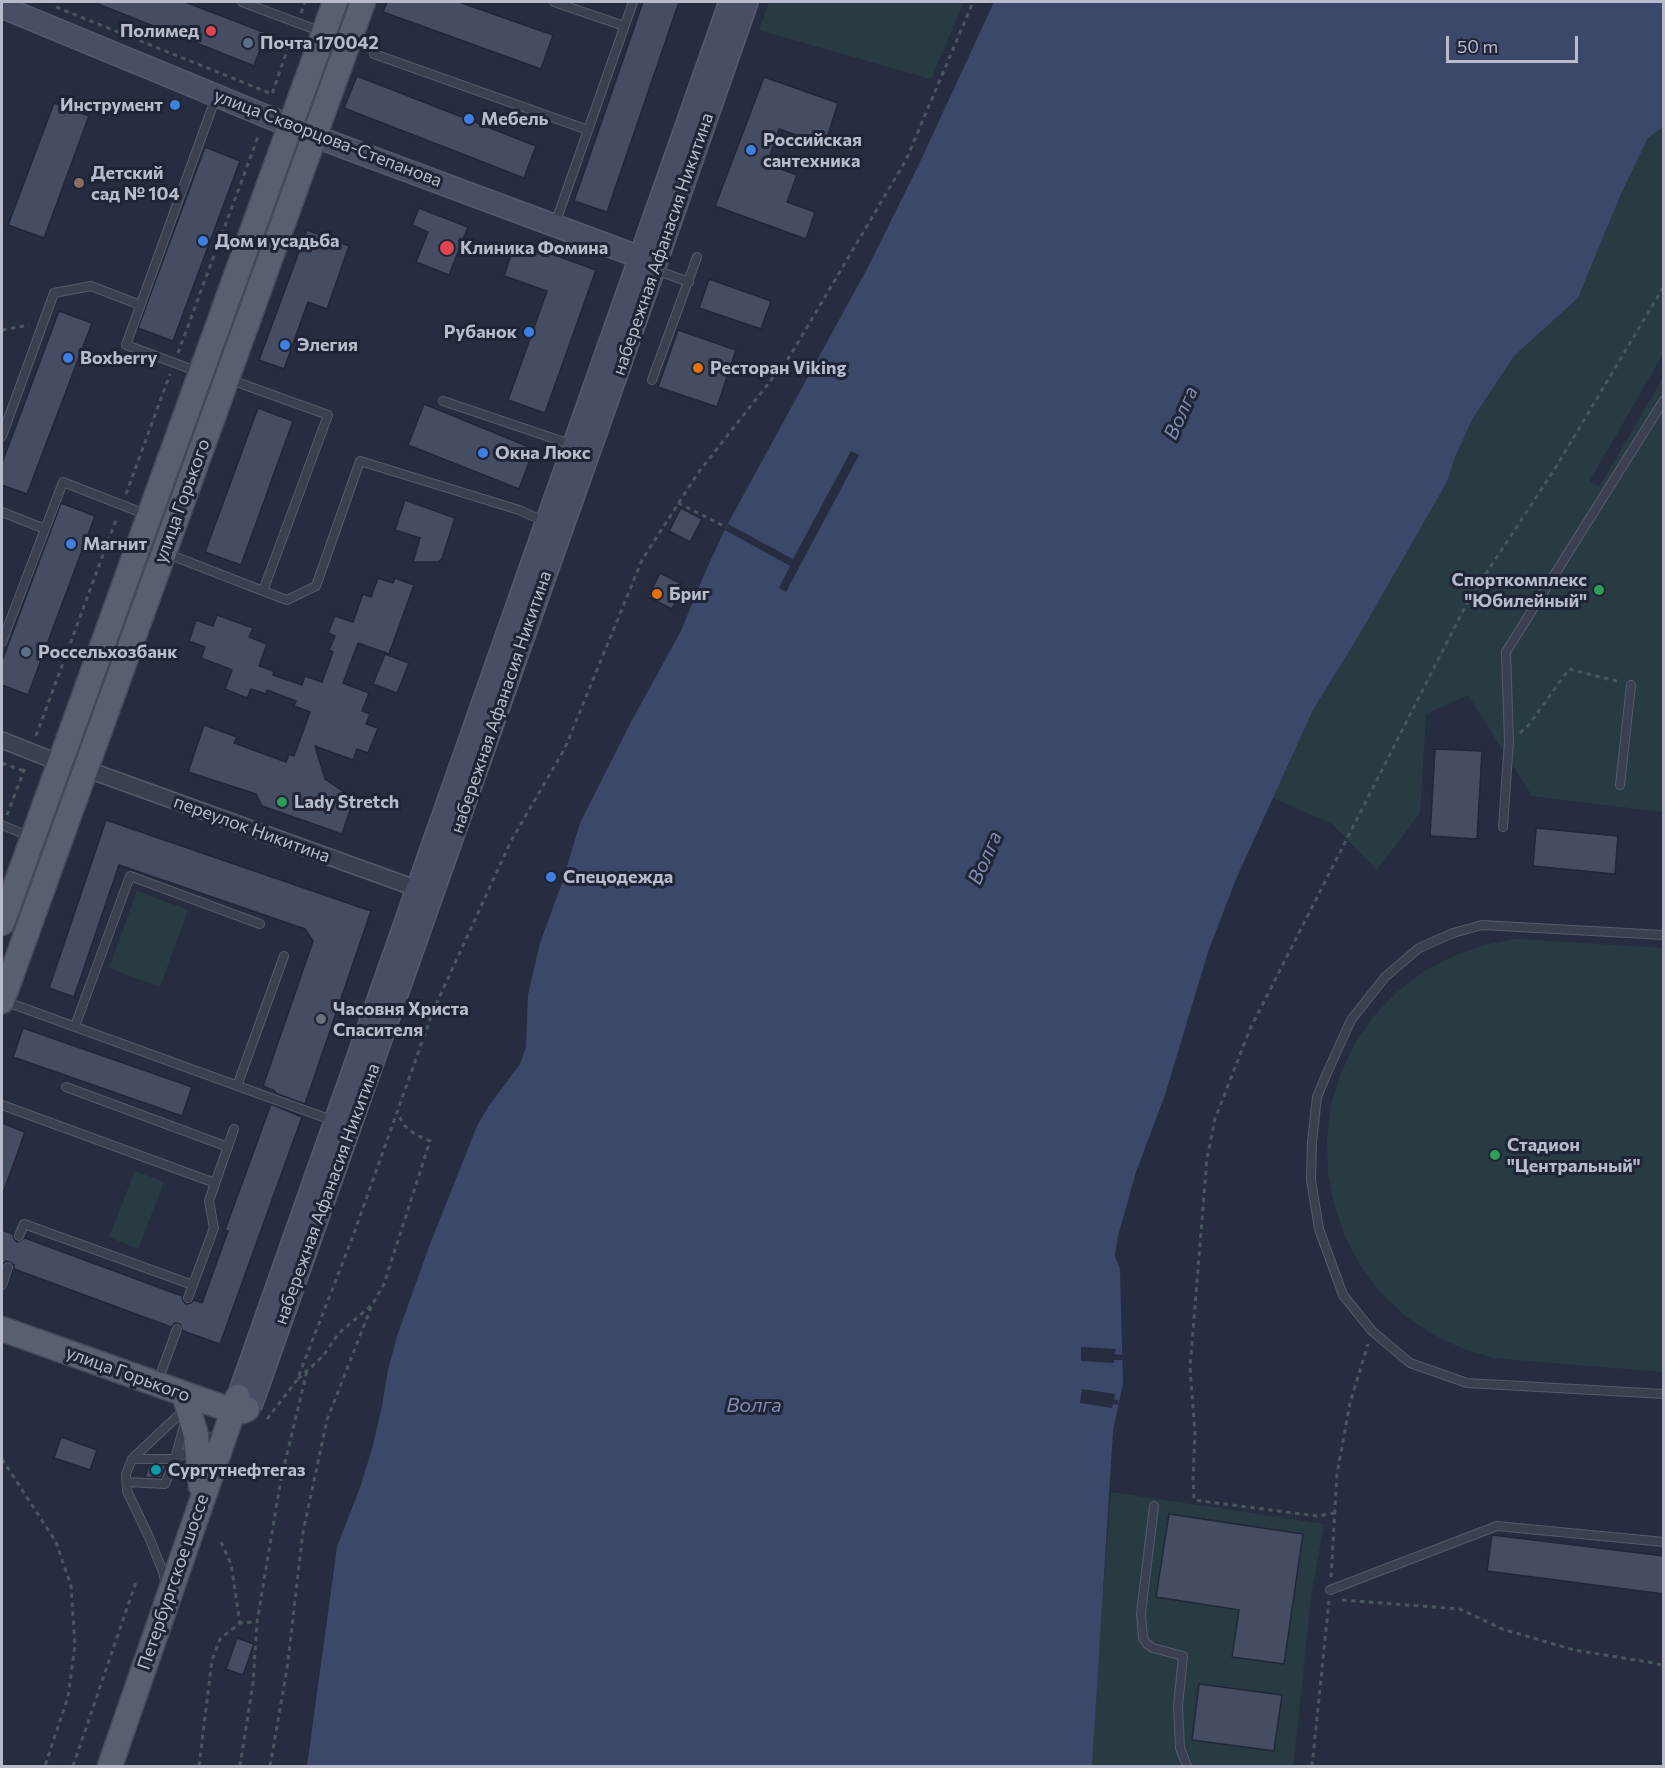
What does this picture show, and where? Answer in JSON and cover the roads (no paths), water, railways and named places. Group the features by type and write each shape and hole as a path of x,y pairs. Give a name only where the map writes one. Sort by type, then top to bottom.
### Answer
{"main road":[{"name":"улица Горького","path":"2,923 335,2"},
{"name":"улица Горького","path":"2,1000 363,2"},
{"name":"набережная Афанасия Никитина","path":"237,1410 335,1122 574,446 649,260 730,2"},
{"name":"набережная Афанасия Никитина","path":"237,1410 649,260 747,2"},
{"name":"улица Скворцова-Степанова","path":"2,7 314,136 649,260"},
{"path":"2,1313 162,1370 237,1410"},
{"name":"улица Горького","path":"2,1329 186,1400 237,1410"},
{"path":"186,1400 198,1445 201,1474 200,1503"},
{"name":"Петербургское шоссе","path":"110,1767 200,1503 237,1410"},
{"name":"Петербургское шоссе","path":"126,1767 237,1410"}],"street":[{"path":"2,740 60,763"},
{"name":"переулок Никитина","path":"86,769 418,889"}],"lane":[{"path":"242,2 324,33"},
{"path":"554,2 624,26"},
{"path":"554,225 633,2"},
{"path":"374,54 588,130"},
{"path":"201,372 126,345 217,96"},
{"path":"652,380 697,257"},
{"path":"649,260 664,273 688,282"},
{"path":"2,436 54,293 91,286 140,305"},
{"path":"227,378 328,415 263,591"},
{"path":"1503,827 1509,741 1506,652 1664,400"},
{"path":"443,401 574,446"},
{"path":"164,552 287,600 316,586 360,460 519,510 547,523"},
{"path":"2,641 63,482 149,515"},
{"path":"2,512 45,529"},
{"path":"1620,785 1631,685"},
{"path":"2,826 32,837"},
{"path":"75,1026 130,876 260,924"},
{"path":"1664,935 1482,925 1453,933 1419,948 1385,977 1351,1020 1317,1097 1311,1180 1319,1229 1343,1295 1372,1330 1410,1363 1467,1383 1664,1394"},
{"path":"237,1086 284,957"},
{"path":"2,1000 335,1122"},
{"path":"66,1087 228,1147"},
{"path":"2,1105 215,1183"},
{"path":"188,1298 213,1228 209,1201 234,1130"},
{"path":"19,1236 24,1224 193,1285"},
{"path":"2,1286 8,1267"},
{"path":"162,1370 177,1329"},
{"path":"126,1482 165,1484 175,1458 186,1400"},
{"path":"168,1596 163,1572 127,1491 126,1474 132,1459 186,1400"},
{"path":"132,1459 175,1458 198,1445 237,1410"},
{"path":"1154,1506 1141,1613 1143,1638 1153,1648 1183,1656 1179,1717 1180,1748 1186,1767"},
{"path":"1330,1595 1497,1526 1664,1542"}],"water":[{"name":"Волга","path":"994,2 1663,2 1663,127 1648,138 1621,194 1578,298 1514,356 1473,418 1455,457 1447,482 1361,632 1313,710 1236,879 1208,952 1165,1095 1136,1172 1118,1236 1115,1256 1120,1269 1123,1383 1113,1431 1092,1766 307,1766 337,1547 361,1485 373,1445 397,1336 430,1244 477,1126 520,1064 526,1047 528,995 540,943 562,883 580,823 631,722 681,631 726,527 868,267 920,162"}],"place":[{"name":"Полимед","path":"211,31"},
{"name":"Почта 170042","path":"248,43"},
{"name":"Инструмент","path":"175,105"},
{"name":"Мебель","path":"469,119"},
{"name":"Российская сантехника","path":"751,150"},
{"name":"Детский сад № 104","path":"79,183"},
{"name":"Дом и усадьба","path":"203,241"},
{"name":"Клиника Фомина","path":"447,248"},
{"name":"Рубанок","path":"529,332"},
{"name":"Элегия","path":"285,345"},
{"name":"Boxberry","path":"68,358"},
{"name":"Ресторан Viking","path":"698,368"},
{"name":"Окна Люкс","path":"483,453"},
{"name":"Магнит","path":"71,544"},
{"name":"Спорткомплекс \"Юбилейный\"","path":"1599,590"},
{"name":"Бриг","path":"657,594"},
{"name":"Россельхозбанк","path":"26,652"},
{"name":"Lady Stretch","path":"282,802"},
{"name":"Спецодежда","path":"551,877"},
{"name":"Часовня Христа Спасителя","path":"321,1019"},
{"name":"Стадион \"Центральный\"","path":"1495,1155"},
{"name":"Сургутнефтегаз","path":"156,1470"}]}
